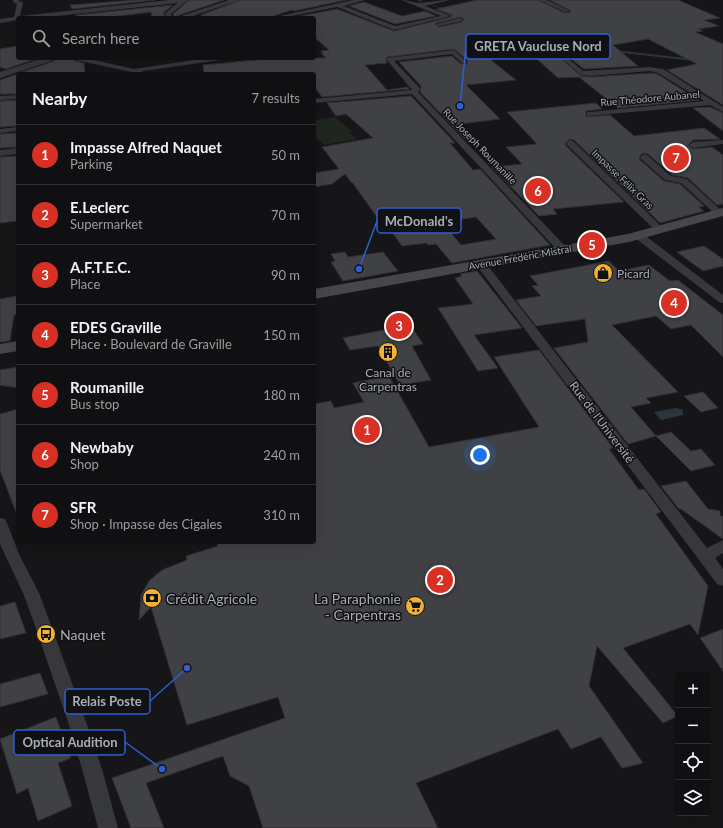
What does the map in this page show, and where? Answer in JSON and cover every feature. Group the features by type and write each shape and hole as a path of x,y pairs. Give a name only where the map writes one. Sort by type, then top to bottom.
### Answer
{"main road":[{"name":"Avenue Frédéric Mistral","path":"316,294 639,236 721,212"},
{"path":"0,349 16,346"}],"street":[{"path":"168,16 168,13 185,0"},
{"path":"36,16 185,0"},
{"path":"186,16 236,0"},
{"path":"283,16 362,0"},
{"path":"337,5 402,32 460,20 404,0"},
{"path":"419,5 447,0"},
{"path":"542,0 567,11"},
{"path":"15,2 20,3 19,16"},
{"path":"394,28 448,16"},
{"path":"0,21 16,18"},
{"name":"Rue Joseph Roumanille","path":"464,62 454,52 389,59 416,90 414,92 563,250"},
{"name":"Rue Théodore Aubanel","path":"560,54 582,73 590,74 650,69 660,71 723,110"},
{"path":"0,75 45,60"},
{"path":"83,60 137,72"},
{"path":"132,71 207,60"},
{"path":"111,72 117,68"},
{"path":"316,101 414,92"},
{"path":"0,98 16,97"},
{"name":"Rue Théodore Aubanel","path":"590,114 712,103"},
{"path":"0,131 16,129"},
{"path":"693,145 723,142"},
{"name":"Impasse Félix Gras","path":"570,143 660,230"},
{"path":"0,153 16,151"},
{"path":"644,157 668,178 684,181 721,212"},
{"path":"639,236 723,300"},
{"name":"Rue de l'Université","path":"481,264 723,580"},
{"path":"0,523 11,554 31,593 70,700 92,769 108,828"},
{"path":"705,557 723,546"}],"shaded area":[{"path":"335,117 352,131 348,132 357,139 324,145 316,137 316,120"},
{"path":"676,408 683,410 683,415 661,420 654,412"}],"building":[{"path":"155,0 72,9 70,5"},
{"path":"189,0 224,0 177,16 174,16 173,14"},
{"path":"241,0 346,0 294,11 292,10 273,16 201,15"},
{"path":"477,0 538,0 565,13 571,11 550,0 678,0 720,18 704,20 719,26 698,29 703,31 695,32 723,44 723,105 667,70 697,64 648,39 613,45 638,66 584,69 561,51 556,54 581,76 590,77 651,73 657,74 699,100 618,108 579,77 558,78 526,49 516,49 491,60 516,80 466,85 500,119 460,124 476,140 467,141 420,92 421,86 399,62 452,56 461,64 467,64 467,60 454,49 387,57 387,63 365,65 387,90 408,87 409,89 322,97 316,89 316,72 204,72 203,65 255,60 316,60 316,58 326,58 321,51 329,50 316,39 316,16 301,16 337,9 394,31 451,17 452,15 436,9","holes":["460,17 464,19 462,22 439,27 435,24"]},
{"path":"364,2 402,16 425,11 436,16 395,24 349,6"},
{"path":"173,5 164,12 164,16 152,16 151,12 118,16 76,15"},
{"path":"16,46 16,60 32,60 6,69 0,67 0,49"},
{"path":"74,60 84,63 85,72 22,72 54,61"},
{"path":"16,75 16,94 0,94 0,80"},
{"path":"411,96 455,143 450,143 473,170 480,169 550,245 452,263 436,244 428,245 427,243 402,246 381,217 377,217 345,174 332,184 316,187 316,173 339,169 322,147 373,138 346,114 336,116 327,103","holes":["476,217 496,239 461,245 442,222"]},
{"path":"16,100 16,126 0,127 0,101"},
{"path":"596,103 602,109 586,111 586,117 610,115 634,136 704,128 720,139 693,140 688,145 693,149 712,147 723,155 723,204 717,205 688,178 672,175 648,154 643,153 639,157 640,160 664,181 680,184 704,206 699,207 704,211 660,223 574,140 570,139 565,143 566,146 624,202 553,209 557,214 539,216 492,167 522,164 506,147 537,144 507,112"},
{"path":"710,107 723,113 723,131 693,108"},
{"path":"16,133 16,147 0,148 0,134"},
{"path":"16,156 16,221 0,223 0,157"},
{"path":"704,246 723,259 723,266 703,271 677,252"},
{"path":"345,252 348,257 383,252 398,271 343,281 331,262 335,261 331,254"},
{"path":"609,261 619,271 649,265 670,281 678,280 723,315 723,357 691,325 671,329 656,316 612,325 678,392 646,398 651,403 631,407 656,436 628,444 554,348 588,342 585,319 536,326 516,300 541,296 532,286 538,285 530,276"},
{"path":"477,271 522,328 474,335 498,368 478,371 438,308 473,304 455,278 462,276 460,274"},
{"path":"16,296 16,314 14,315 10,341 0,342 0,299"},
{"path":"407,320 423,344 412,346 431,380 400,385 378,346 350,350 343,338 389,329 386,324"},
{"path":"539,350 613,448 609,449 639,490 644,489 661,512 656,514 708,586 698,635 690,624 623,648 675,712 675,717 663,723 597,646 589,686 643,763 622,768 601,737 571,749 558,729 416,783 438,828 263,828 249,786 230,776 223,756 146,783 164,828 131,828 112,778 285,718 278,697 187,725 151,607 139,620 141,595 149,581 162,570 187,560 186,556 218,546 218,544 316,544 316,404 331,401 334,408 364,402 353,383 389,376 429,447 539,427 494,357"},
{"path":"16,367 16,388 0,385 0,370"},
{"path":"703,392 718,408 701,412 684,396"},
{"path":"16,410 16,512 0,470 0,414"},
{"path":"671,432 691,451 701,449 715,465 691,471 656,436"},
{"path":"686,481 708,509 720,511 720,515 723,517 723,539 679,509 661,486"},
{"path":"15,602 26,633 0,639 0,606"},
{"path":"723,629 723,671 700,638"},
{"path":"40,673 48,694 0,707 0,684"},
{"path":"56,717 71,758 58,763 72,806 38,821 28,788 17,794 0,739"}],"waterway":[{"path":"418,0 422,2"},
{"path":"432,5 447,10"},
{"path":"615,51 694,60"}],"place":[{"name":"GRETA Vaucluse Nord","path":"460,106"},
{"name":"SFR","path":"676,158"},
{"name":"Newbaby","path":"538,191"},
{"name":"Roumanille","path":"592,245"},
{"name":"McDonald's","path":"359,269"},
{"name":"Picard","path":"603,273"},
{"name":"EDES Graville","path":"674,303"},
{"name":"A.F.T.E.C.","path":"399,326"},
{"name":"Canal de Carpentras","path":"388,352"},
{"name":"Impasse Alfred Naquet","path":"367,430"},
{"name":"E.Leclerc","path":"440,580"},
{"name":"Crédit Agricole","path":"152,598"},
{"name":"La Paraphonie - Carpentras","path":"415,606"},
{"name":"Naquet","path":"46,634"},
{"name":"Relais Poste","path":"187,668"},
{"name":"Optical Audition","path":"162,769"}]}
